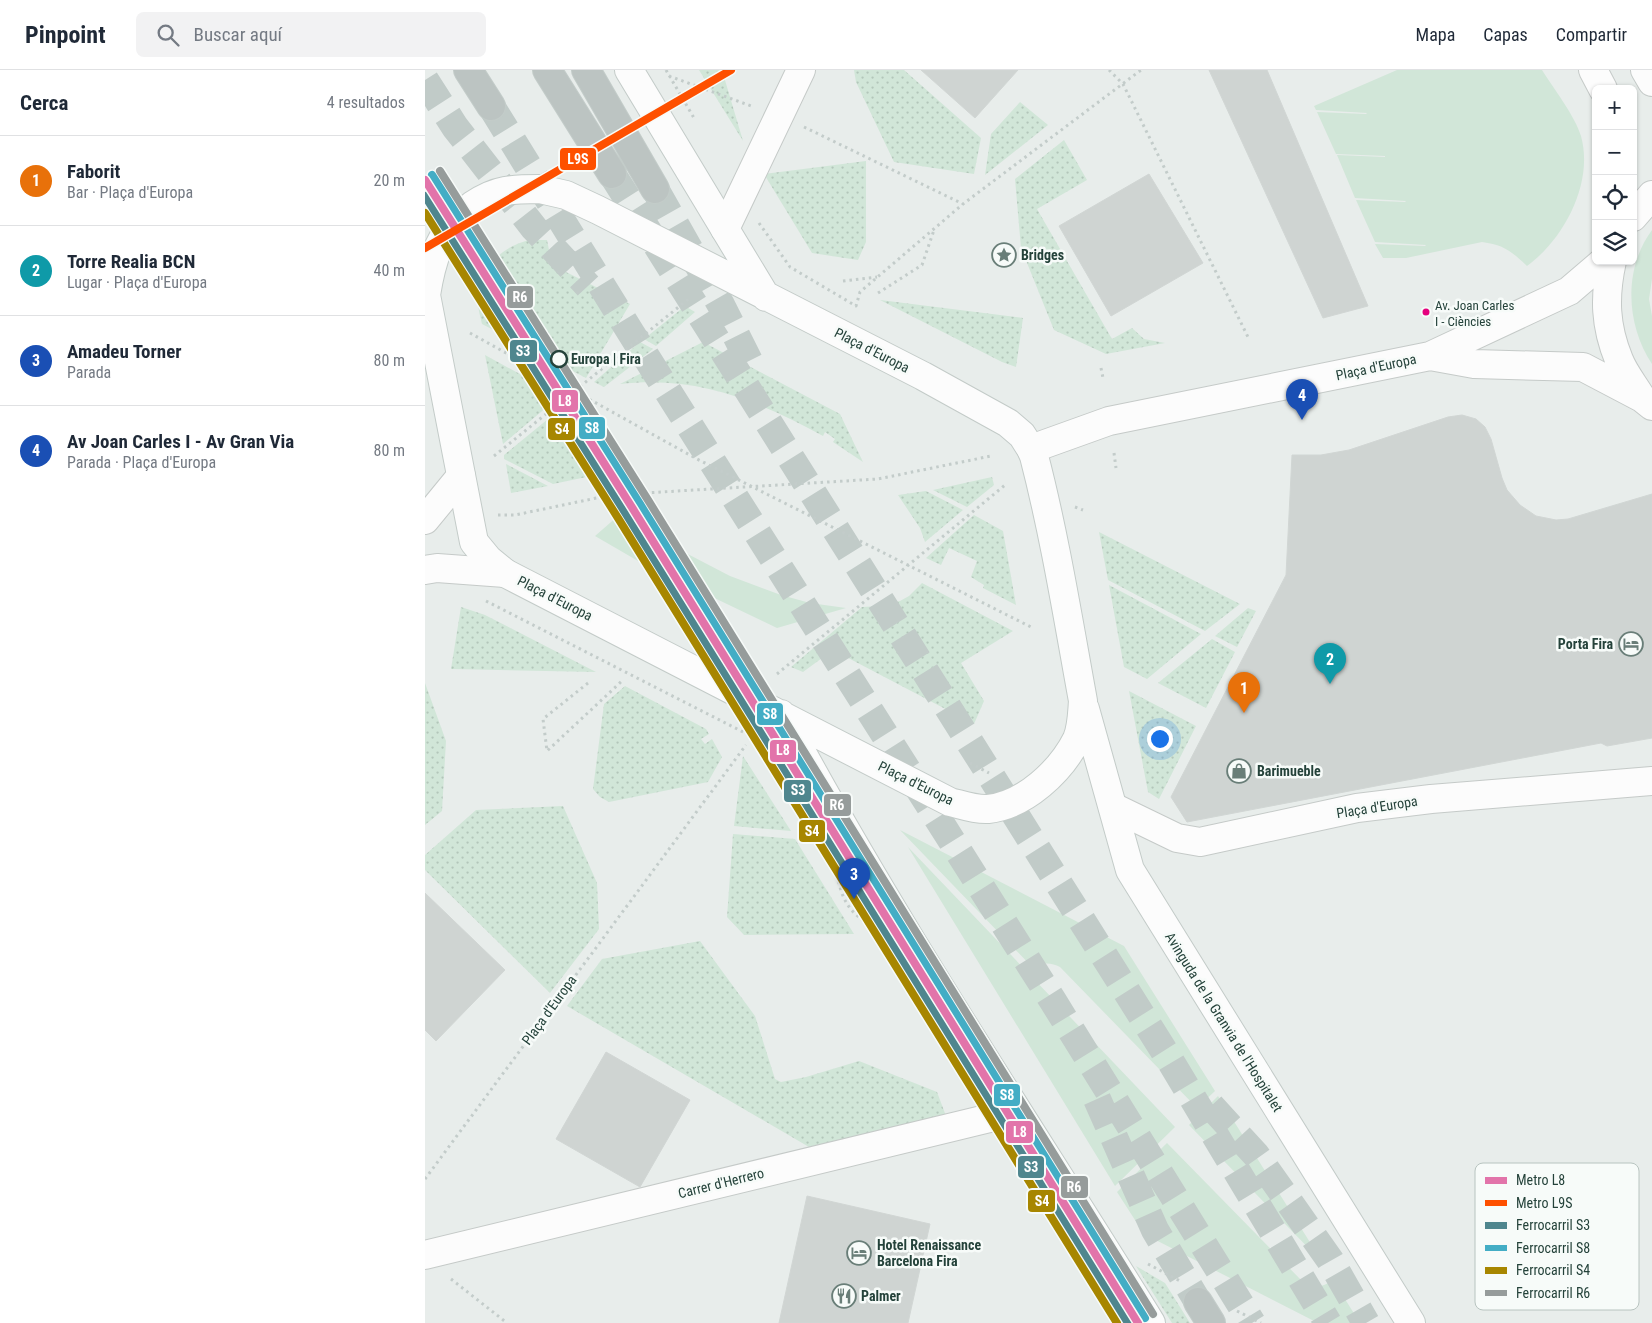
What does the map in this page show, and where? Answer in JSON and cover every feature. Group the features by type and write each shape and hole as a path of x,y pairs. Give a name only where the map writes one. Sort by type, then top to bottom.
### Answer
{"highway":[{"path":"468,70 491,106"},
{"path":"547,70 612,174"},
{"path":"586,70 655,189"}],"main road":[{"path":"629,70 766,297"},
{"path":"725,229 801,70"},
{"path":"1593,70 1601,85"},
{"path":"1645,70 1652,82"},
{"name":"Plaça d'Europa","path":"540,189 566,195 766,297 923,376 1008,423 1022,435 1031,449 1058,560 1083,701 1077,738 1052,774 1028,794 1010,803 987,809 967,807 950,802 505,573 488,559 473,542 426,293 437,248 449,228 464,212 481,199 504,191 540,189"},
{"path":"1637,212 1652,195"},
{"name":"Plaça d'Europa","path":"1031,449 1109,421 1430,356 1569,291 1599,265"},
{"name":"Plaça d'Europa","path":"1611,265 1607,286 1607,320 1619,362 1647,402"},
{"name":"Plaça d'Europa","path":"1430,356 1474,364 1583,367 1647,402"},
{"path":"425,520 461,476"},
{"name":"Plaça d'Europa","path":"425,570 437,568 505,573"},
{"name":"Avinguda de la Granvia de l'Hospitalet","path":"1083,701 1130,870 1411,1323"},
{"path":"781,714 831,807 1016,1110 1151,1323"},
{"name":"Plaça d'Europa","path":"1113,807 1177,838 1200,842 1357,808 1431,799 1652,781"},
{"name":"Carrer d'Herrero","path":"425,1255 990,1118 1016,1110"}],"path":[{"path":"1109,70 1123,84 1249,339"},
{"path":"856,306 860,292 963,204 1141,70"},
{"path":"669,76 778,115 963,204"},
{"path":"878,293 922,265 934,229"},
{"path":"843,281 877,277"},
{"path":"494,456 691,296"},
{"path":"470,333 697,458 1033,628"},
{"path":"1101,368 1103,378"},
{"path":"1114,453 1116,468"},
{"path":"492,515 515,515 611,495 877,480 991,456"},
{"path":"777,674 1005,485"},
{"path":"1075,506 1083,510"},
{"path":"481,599 751,736 764,752 783,792"},
{"path":"588,683 543,719 547,752 623,680"},
{"name":"Plaça d'Europa","path":"425,1179 746,746"},
{"path":"970,763 989,773"},
{"path":"447,1276 507,1323"}],"green space":[{"path":"699,70 722,70 743,141"},
{"path":"854,70 904,70 981,138 974,174 894,162 856,82"},
{"path":"1397,70 1542,70 1558,94 1574,120 1581,136 1584,154 1583,172 1573,208 1564,225 1553,241 1527,266 1507,250 1482,242 1406,258 1383,258 1375,244 1426,245 1375,242 1356,200 1406,201 1355,198 1337,155 1385,156 1336,154 1317,112 1367,113 1316,110 1314,106"},
{"path":"1020,102 1048,125 985,175 991,134"},
{"path":"1064,140 1087,180 1037,209 1112,339 1132,328 1144,339 1165,343 1106,354 1054,330 1021,248 1015,179"},
{"path":"866,161 866,242 858,260 812,253 764,174"},
{"path":"1652,230 1652,279 1649,299 1652,316 1652,364 1643,349 1637,332 1631,297 1632,279 1643,245"},
{"path":"531,240 547,240 552,265 630,304 586,378 482,324 478,297 483,276 488,267 502,252"},
{"path":"880,300 1023,318 1016,367 1002,362"},
{"path":"685,306 695,312 656,346 644,339"},
{"path":"640,342 653,349 604,387 594,382"},
{"path":"703,342 840,414 863,462 833,442 835,439 825,432 823,436 750,401 700,387 675,383 620,384"},
{"path":"485,355 560,396 503,444"},
{"path":"570,401 584,410 580,427 581,444 583,452 596,475 553,484 504,459 504,455"},
{"path":"506,464 548,486 511,493"},
{"path":"992,477 994,485 967,507 933,490"},
{"path":"926,491 963,510 925,542 920,528 898,495"},
{"path":"626,509 680,550 730,576 781,595 810,603 846,608 777,628 681,582 685,572 685,565 682,559 677,556 670,555 664,558 659,563 657,572 595,536"},
{"path":"974,515 1003,531 1016,605 983,588 984,585 971,577 977,561 949,548 941,565 926,558"},
{"path":"1099,532 1240,604 1205,631 1108,580"},
{"path":"922,583 1013,631 961,663 984,701 974,724 833,650 803,672 791,667 862,607 881,606 900,601 909,596"},
{"path":"1109,585 1201,634 1147,679 1124,667"},
{"path":"461,607 485,615 596,672 451,669"},
{"path":"1248,608 1256,611 1237,647 1215,636"},
{"path":"1212,639 1235,652 1206,708 1158,683"},
{"path":"425,683 446,741 442,811 425,825"},
{"path":"625,686 706,729 709,734 701,739 705,744 712,739 722,757 708,782 609,802 600,797 593,789 604,704"},
{"path":"1129,691 1196,726 1159,799 1148,792"},
{"path":"743,756 791,831 734,826"},
{"path":"563,806 597,883 599,929 550,993 425,870 425,855 476,810"},
{"path":"900,830 1124,946 1215,1091 1197,1108 1060,967 1047,963 1034,969"},
{"path":"733,834 795,839 854,934 744,935 727,917"},
{"path":"908,847 1175,1127 1115,1186"},
{"path":"700,941 755,1016 775,1079 781,1082 806,1077 859,1061 937,1092 946,1116 809,1147 567,1006 602,959"},
{"path":"1218,1096 1323,1263 1189,1125"},
{"path":"1167,1143 1302,1281 1318,1286 1325,1285 1333,1280 1360,1323 1318,1323 1144,1234 1117,1192"},
{"path":"1136,1266 1165,1283 1190,1323 1172,1323"}],"building":[{"path":"921,70 1018,70 975,118"},
{"path":"1209,70 1267,70 1368,306 1323,318"},
{"path":"1149,174 1203,263 1111,316 1059,226"},
{"path":"1462,415 1476,419 1485,427 1491,439 1507,490 1520,505 1536,516 1556,520 1568,519 1652,494 1652,738 1607,746 1601,743 1187,822 1171,797 1286,575 1292,455 1321,455 1349,450 1448,417"},
{"path":"425,893 505,970 436,1041 425,1030"},
{"path":"606,1052 690,1100 640,1187 556,1139"},
{"name":"Hotel Renaissance Barcelona Fira","path":"807,1196 930,1224 908,1323 779,1323"}],"tunnel":[{"path":"425,80 455,127 534,228 588,286"},
{"path":"491,106 631,333 1053,1001 1252,1323"},
{"path":"612,174 1171,1062 1328,1323"},
{"path":"655,189 721,305 750,363"},
{"path":"1097,1099 1155,1230 1198,1302"},
{"path":"1211,1106 1256,1155 1330,1260 1366,1323"}],"metro line":[{"name":"L9S","path":"425,248 731,70"},
{"name":"L8","path":"425,180 633,509 1138,1323"}],"rail line":[{"name":"R6","path":"440,171 648,500 1153,1314"},
{"name":"S8","path":"432,175 640,504 1145,1318"},
{"name":"S3","path":"425,196 626,514 1128,1323"},
{"name":"S4","path":"425,213 618,518 1117,1323"}],"place":[{"name":"Bridges","path":"1004,255"},
{"name":"Av. Joan Carles I - Ciències","path":"1426,312"},
{"name":"Europa | Fira","path":"559,359"},
{"name":"Av Joan Carles I - Av Gran Via","path":"1302,420"},
{"name":"Porta Fira","path":"1631,644"},
{"name":"Torre Realia BCN","path":"1330,684"},
{"name":"Faborit","path":"1244,713"},
{"name":"Barimueble","path":"1239,771"},
{"name":"Amadeu Torner","path":"854,899"},
{"name":"Hotel Renaissance Barcelona Fira","path":"859,1253"},
{"name":"Palmer","path":"844,1296"}]}
